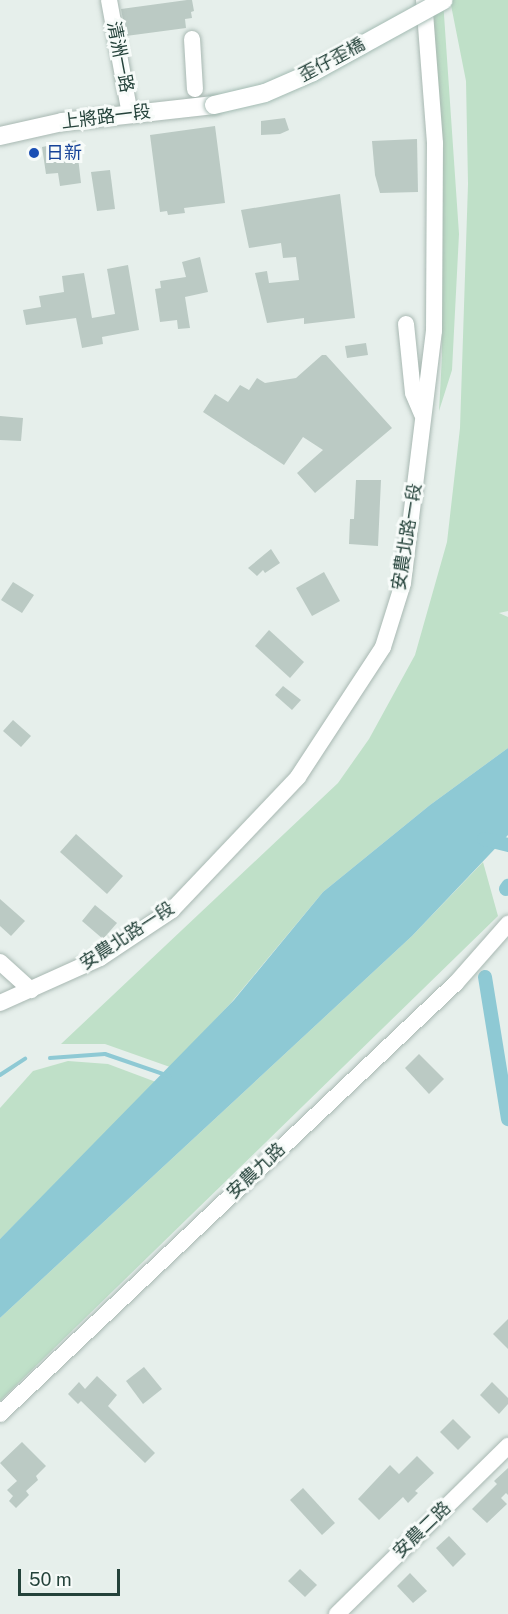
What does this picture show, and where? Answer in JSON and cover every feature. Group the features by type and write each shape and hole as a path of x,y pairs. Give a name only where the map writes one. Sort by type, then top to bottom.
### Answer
{"main road":[{"name":"歪仔歪橋","path":"214,105 265,93 313,72 444,0"},
{"name":"上將路一段","path":"0,136 62,122 214,105"}],"street":[{"name":"清洲一路","path":"109,0 130,114"},
{"name":"安農北路一段","path":"0,1003 100,958 172,910 298,777 383,647 403,583 434,331 435,143 424,0"},
{"path":"192,39 195,89"},
{"path":"406,324 413,393 422,415"},
{"name":"安農九路","path":"0,1414 456,983 508,924"},
{"path":"0,962 31,990"},
{"name":"安農二路","path":"337,1614 508,1446"}],"green space":[{"path":"433,0 443,0 459,234 452,370 439,411 442,356 440,150"},
{"path":"450,0 508,0 508,611 499,613 508,617 508,748 430,805 323,892 230,1004 170,1067 105,1044 61,1044 338,783 369,739 415,655 447,542 460,428 468,184 466,81"},
{"path":"483,862 498,916 0,1401 0,1318 412,936"},
{"path":"68,1061 108,1064 156,1082 0,1239 0,1108 33,1071"}],"water":[{"path":"508,748 508,835 412,936 0,1318 0,1239 234,1000 323,892 430,805"}],"building":[{"path":"192,0 194,11 191,12 192,18 185,19 186,28 126,36 121,9"},
{"path":"285,118 289,130 280,134 261,135 261,121"},
{"path":"215,126 225,203 184,208 185,213 168,215 167,211 160,212 150,135"},
{"path":"417,139 418,192 380,193 375,175 372,141"},
{"path":"76,140 81,183 60,186 58,173 46,174 42,147"},
{"path":"110,170 115,209 97,211 91,172"},
{"path":"340,194 355,318 304,324 304,318 267,323 255,273 267,271 269,283 299,280 296,257 283,258 281,243 249,248 241,210"},
{"path":"200,257 208,292 185,297 190,328 178,329 177,320 160,322 155,289 161,288 160,281 186,277 182,262"},
{"path":"128,265 139,330 102,337 103,344 82,348 76,318 26,325 23,310 41,307 39,296 64,292 62,276 84,273 92,318 115,314 107,269"},
{"path":"366,343 368,355 347,358 345,346"},
{"path":"322,355 326,355 392,428 315,493 297,473 323,450 303,437 284,465 203,412 215,394 228,402 240,385 249,390 257,378 265,383 296,378"},
{"path":"0,416 23,418 21,441 0,440"},
{"path":"356,480 381,480 378,546 349,544 350,519 354,519"},
{"path":"271,549 280,563 265,573 263,570 257,576 248,568"},
{"path":"324,572 340,601 312,616 296,588"},
{"path":"13,582 34,595 22,613 1,600"},
{"path":"269,630 304,662 290,678 255,646"},
{"path":"283,686 301,700 292,710 275,695"},
{"path":"13,720 31,736 21,747 3,731"},
{"path":"76,834 123,876 107,894 60,852"},
{"path":"0,899 25,921 11,936 0,926"},
{"path":"95,905 117,923 103,939 82,921"},
{"path":"419,1054 444,1079 429,1094 405,1068"},
{"path":"508,1319 508,1349 493,1334"},
{"path":"144,1367 162,1389 143,1404 126,1381"},
{"path":"97,1376 117,1395 108,1406 155,1453 145,1463 81,1401 78,1404 68,1394 79,1382 85,1389"},
{"path":"492,1382 508,1398 508,1404 499,1414 480,1395"},
{"path":"453,1419 471,1437 458,1450 440,1432"},
{"path":"22,1442 46,1466 36,1476 38,1480 26,1491 29,1495 16,1508 9,1501 13,1496 7,1490 17,1481 0,1463"},
{"path":"417,1456 434,1473 415,1491 418,1493 408,1503 403,1497 379,1520 358,1499 390,1465 399,1474"},
{"path":"508,1468 508,1495 506,1493 501,1498 507,1504 487,1523 472,1509 497,1484 494,1481"},
{"path":"303,1488 335,1523 322,1535 290,1500"},
{"path":"449,1536 466,1554 453,1567 436,1548"},
{"path":"300,1569 317,1585 305,1597 288,1581"},
{"path":"410,1573 427,1591 413,1603 397,1586"}],"waterway":[{"path":"484,839 508,845"},
{"path":"485,977 508,1119"},
{"path":"50,1058 105,1054 169,1076"},
{"path":"0,1075 25,1059"}],"place":[{"name":"日新","path":"34,153"}]}
